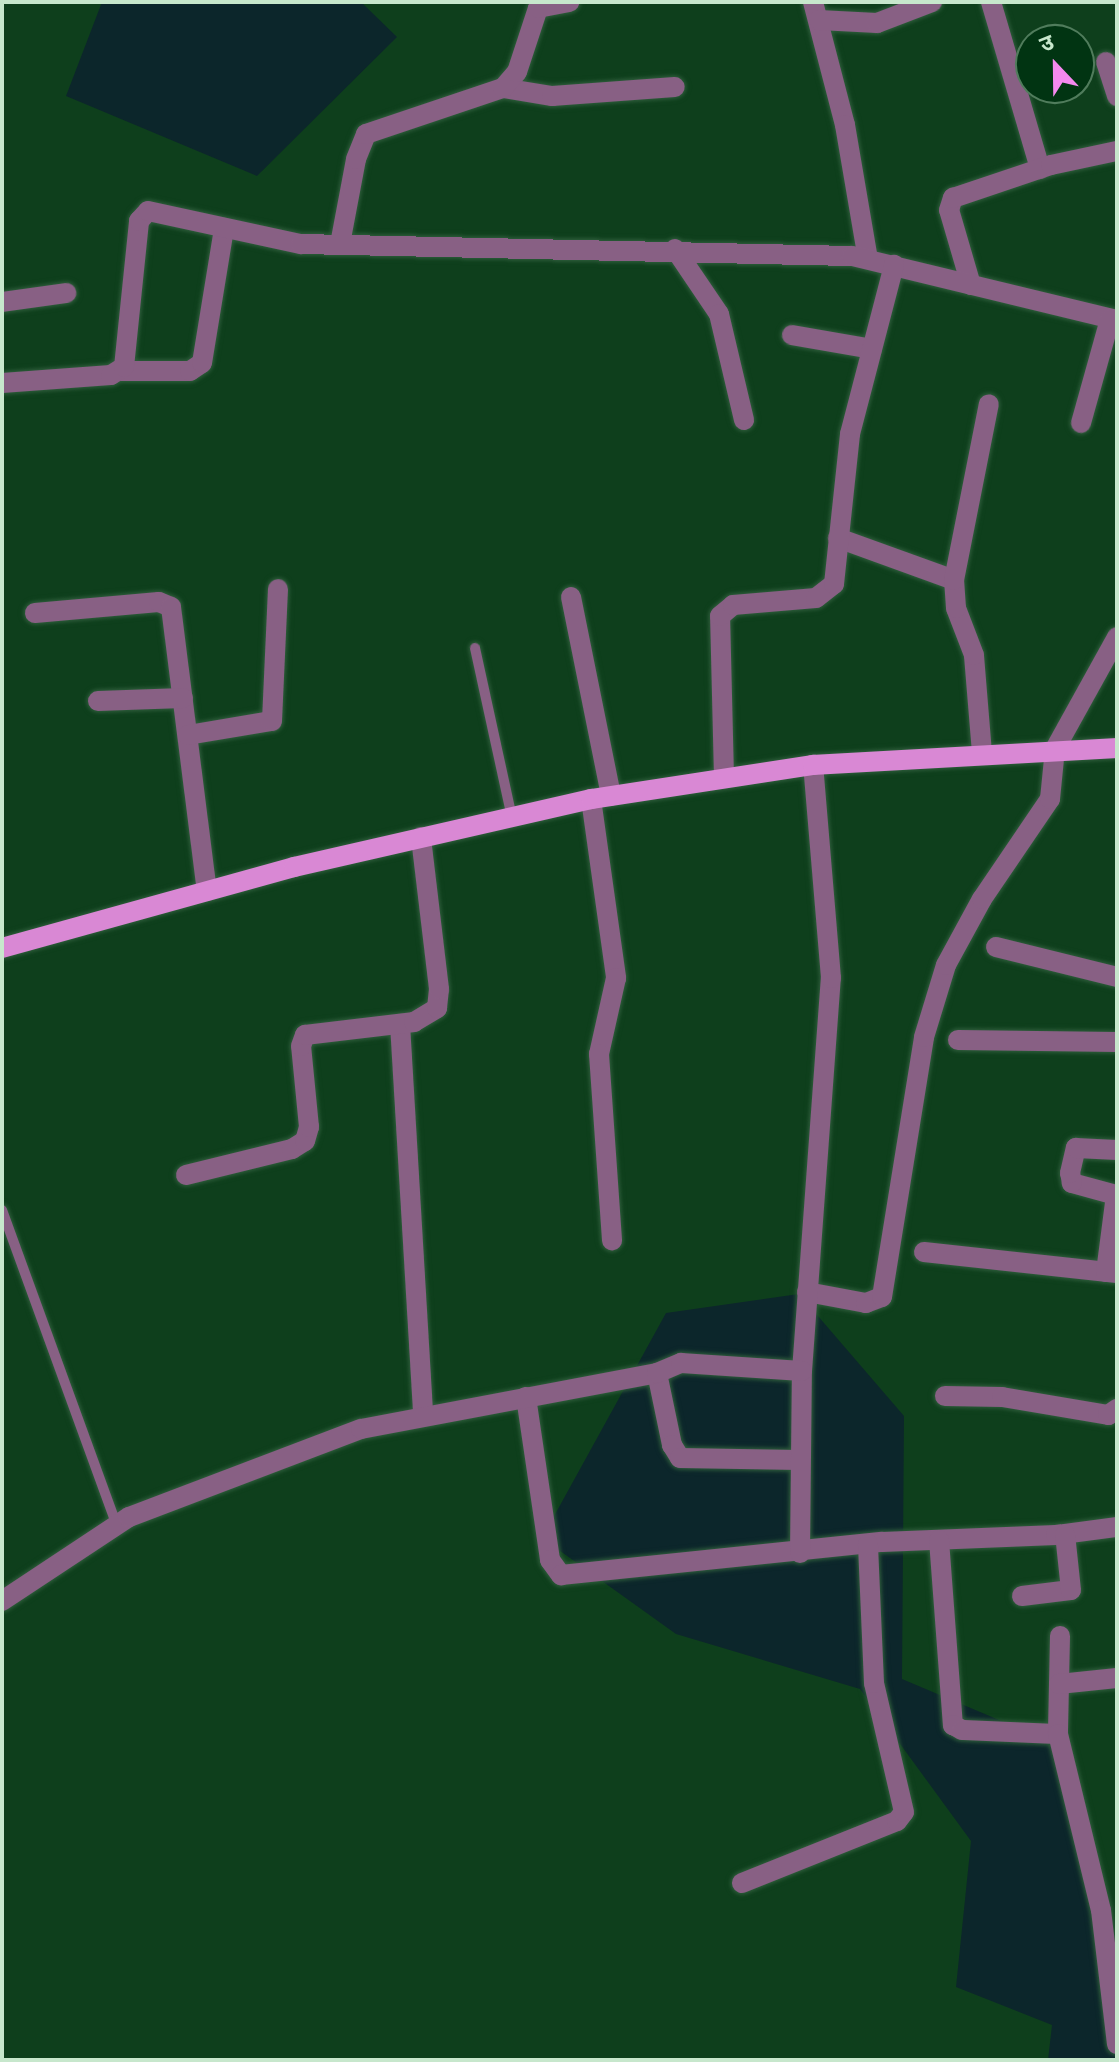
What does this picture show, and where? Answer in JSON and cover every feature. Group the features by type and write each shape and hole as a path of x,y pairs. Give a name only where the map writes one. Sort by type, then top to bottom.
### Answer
{"main road":[{"path":"2,948 207,891 421,837 601,797 813,765 982,753 1117,748"}],"street":[{"path":"503,88 517,72 538,8 569,2"},
{"path":"991,2 1040,169"},
{"path":"868,259 845,125 816,11 877,23 928,3"},
{"path":"1106,62 1117,96"},
{"path":"340,244 356,159 366,134 503,88 552,96 675,87"},
{"path":"971,285 950,201 1040,169 1117,151"},
{"path":"121,371 128,349 141,216 153,211 301,244 675,249 868,259 1114,320 1081,423"},
{"path":"2,383 121,371 190,371 202,363 224,228"},
{"path":"675,249 719,314 744,420"},
{"path":"724,777 722,613 733,605 827,594 834,584 850,434 894,265"},
{"path":"2,302 66,293"},
{"path":"792,335 872,349"},
{"path":"982,753 974,655 956,608 954,580 989,404"},
{"path":"838,538 954,580"},
{"path":"188,735 272,721 278,589"},
{"path":"571,597 601,797 616,978 615,998 599,1054 612,1241"},
{"path":"35,613 168,605 207,891"},
{"path":"807,1292 866,1303 882,1297 933,1004 964,929 1050,799 1060,750 1117,637"},
{"path":"98,701 183,698"},
{"path":"800,1553 802,1371 831,978 813,765"},
{"path":"186,1175 305,1141 309,1127 301,1046 305,1035 425,1019 439,1000 421,837"},
{"path":"996,947 1117,977"},
{"path":"400,1024 423,1415"},
{"path":"958,1040 1117,1042"},
{"path":"924,1252 1112,1272 1115,1193 1077,1185 1070,1173 1076,1148 1117,1150"},
{"path":"2,1601 116,1524 332,1439 423,1415 657,1373 690,1362 802,1371"},
{"path":"657,1373 672,1445 680,1458 799,1460"},
{"path":"945,1396 1002,1397 1108,1415 1117,1409"},
{"path":"526,1397 556,1572 570,1576 882,1542 1065,1534 1117,1527"},
{"path":"1022,1596 1071,1590 1065,1534"},
{"path":"939,1540 953,1725 962,1730 1058,1734"},
{"path":"742,1883 897,1821 904,1812 874,1683 882,1542"},
{"path":"1060,1636 1058,1734 1109,1908 1117,2044"},
{"path":"1059,1684 1117,1678"}],"lane":[{"path":"475,648 512,817"},
{"path":"2,1210 116,1524"}],"water":[{"path":"102,2 361,2 397,37 257,176 66,96"},
{"path":"799,1294 904,1416 902,1679 1063,1747 1117,1963 1117,2060 1048,2060 1052,2025 956,1987 971,1841 860,1689 676,1634 542,1538 666,1313"}]}
